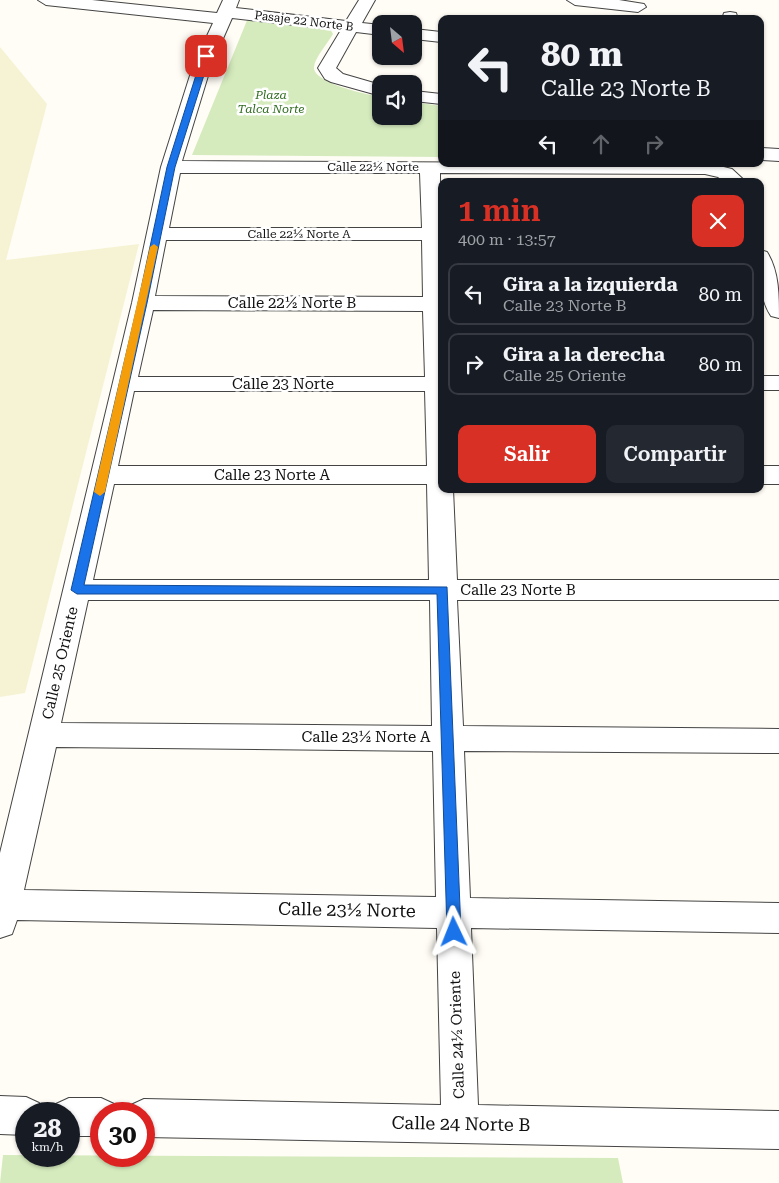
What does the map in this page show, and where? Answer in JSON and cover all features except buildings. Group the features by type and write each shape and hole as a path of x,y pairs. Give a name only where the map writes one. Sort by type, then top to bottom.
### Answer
{"street":[{"path":"46,0 226,10"},
{"path":"367,0 328,64 328,72 337,78 372,88"},
{"path":"575,0 638,9"},
{"name":"Pasaje 22 Norte B","path":"226,10 372,29"},
{"name":"Calle 25 Oriente","path":"2,914 12,821 43,735 143,303 171,167 202,66 226,10"},
{"path":"422,35 438,37"},
{"path":"422,97 438,99"},
{"path":"764,154 779,155"},
{"name":"Calle 22½ Norte","path":"171,167 526,167"},
{"name":"Calle 22½ Norte","path":"678,167 705,168 730,177"},
{"name":"Calle 24½ Oriente","path":"430,168 437,234 438,304"},
{"name":"Calle 22½ Norte A","path":"157,234 437,234"},
{"path":"764,273 772,307"},
{"name":"Calle 22½ Norte B","path":"143,303 438,304"},
{"path":"764,383 779,383"},
{"name":"Calle 23 Norte","path":"124,384 438,384"},
{"name":"Calle 23 Norte A","path":"104,475 438,475"},
{"path":"764,475 779,475"},
{"name":"Calle 24½ Oriente","path":"440,493 460,1124"},
{"name":"Calle 23 Norte B","path":"77,590 779,590"},
{"name":"Calle 23½ Norte A","path":"43,735 779,741"},
{"name":"Calle 23½ Norte","path":"2,914 453,912 779,918"},
{"path":"0,1116 15,1116"},
{"name":"Calle 24 Norte B","path":"155,1118 779,1130"}],"shaded area":[{"path":"0,47 47,104 6,260 139,244 25,693 0,697"}],"green space":[{"name":"Plaza Talca Norte","path":"248,18 330,29 333,34 315,63 316,73 331,83 372,95 372,125 422,125 422,103 438,106 438,157 192,155"},
{"path":"3,1155 15,1155 15,1167 80,1167 80,1155 90,1155 90,1167 155,1167 155,1156 618,1158 623,1183 0,1183"}],"slow traffic":[{"path":"100,492 154,247"}],"route":[{"path":"206,56 171,167 143,303 77,590 443,590 454,932"}]}
